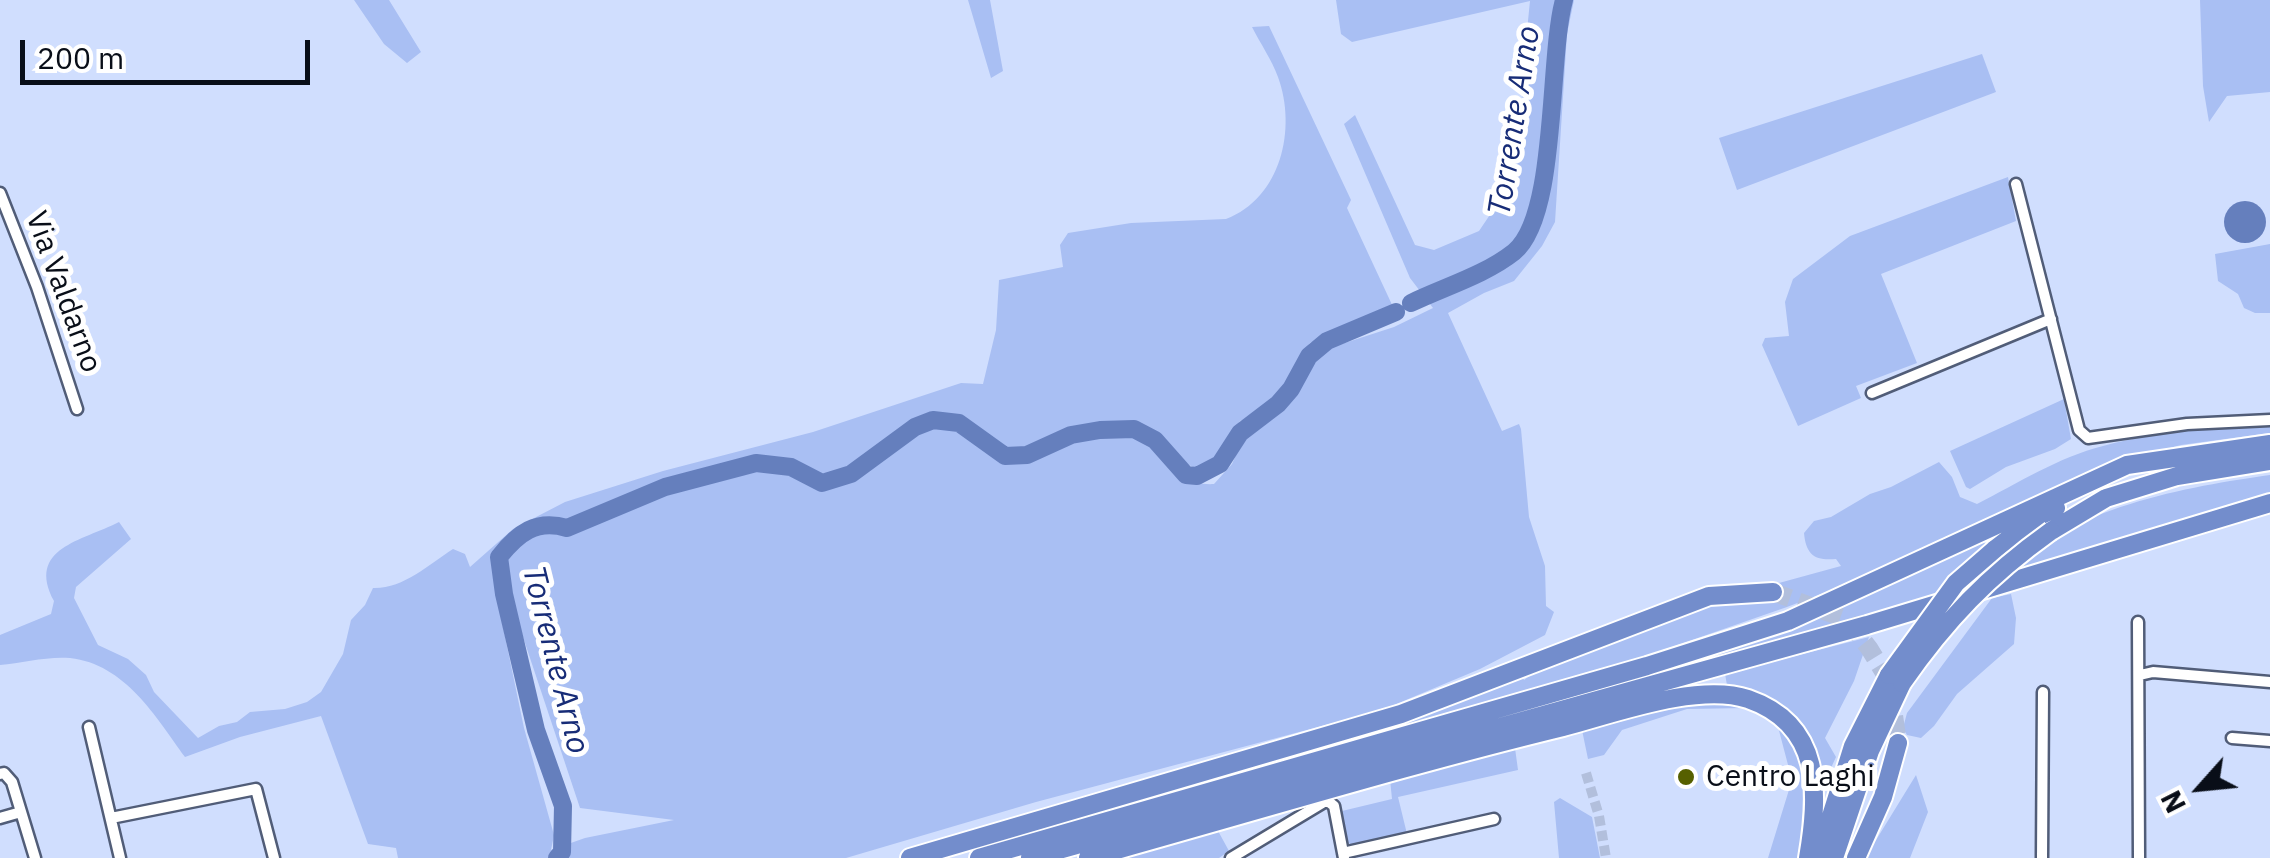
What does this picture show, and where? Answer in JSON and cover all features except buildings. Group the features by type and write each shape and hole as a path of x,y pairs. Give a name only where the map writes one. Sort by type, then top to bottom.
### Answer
{"highway":[{"path":"979,858 1647,666 1788,620 2127,465 2270,444"},
{"path":"1818,858 1853,746 1956,583 2038,518 2096,488 2171,458"},
{"path":"1834,858 1896,679 1973,593 2006,563 2106,498 2177,476 2270,461"},
{"path":"1030,858 1866,625 2270,502"},
{"path":"910,858 1401,714 1709,596 1774,592"},
{"path":"1088,858 1450,755 1646,706 1716,694 1748,699 1774,711 1802,743 1814,773 1816,809 1808,858"},
{"path":"1856,858 1884,796 1898,743"}],"street":[{"path":"2016,184 2079,430 2088,438 2186,424 2270,420"},
{"name":"Via Valdarno","path":"0,192 37,287 77,409"},
{"path":"1872,393 2051,319"},
{"path":"2138,622 2139,858"},
{"path":"2140,674 2270,682"},
{"path":"2042,858 2043,692"},
{"path":"89,727 120,858"},
{"path":"2232,738 2270,741"},
{"path":"0,774 4,773 12,782 35,858"},
{"path":"111,818 256,789 274,858"},
{"path":"1231,858 1329,802 1334,806 1344,855 1494,819"},
{"path":"0,818 21,812"}],"shaded area":[{"path":"354,0 389,0 421,52 407,63 384,44"},
{"path":"968,0 990,0 1003,71 991,78"},
{"path":"1336,0 1574,0 1567,34 1555,222 1542,246 1514,281 1448,313 1502,431 1519,424 1521,429 1529,517 1545,566 1546,606 1554,612 1545,635 1480,669 1382,710 1036,802 846,858 398,858 396,848 368,844 321,716 240,737 185,757 137,695 107,670 70,658 0,665 0,635 51,614 54,601 47,569 53,558 75,541 119,522 131,539 76,587 74,598 98,645 128,659 146,675 154,692 198,738 219,726 237,722 250,712 285,709 307,702 321,692 343,654 351,620 365,605 373,588 395,585 453,549 465,554 470,567 513,529 565,502 663,471 813,432 961,383 983,384 996,330 999,280 1063,267 1060,245 1068,233 1131,223 1226,219 1260,195 1280,160 1286,118 1278,77 1252,27 1269,26 1351,200 1347,208 1394,309 1310,343 1279,396 1252,418 1240,421 1223,450 1204,469 1180,460 1147,429 1117,425 1078,431 1077,437 1134,434 1146,438 1189,478 1214,484 1232,464 1242,441 1293,398 1323,350 1394,327 1433,308 1410,278 1344,124 1355,115 1415,245 1434,250 1479,231 1510,185 1523,121 1522,80 1530,1 1352,42 1341,34","holes":["507,589 580,808 674,820 585,838 551,850 554,835 524,728 496,593"]},
{"path":"2200,0 2270,0 2270,92 2227,96 2209,122 2203,86"},
{"path":"1982,54 1996,92 1737,190 1719,138"},
{"path":"2008,177 2016,221 1881,274 1917,363 1856,386 1861,398 1798,426 1762,345 1765,338 1789,336 1785,302 1793,279 1850,236"},
{"path":"2245,201 2260,207 2266,222 2260,237 2245,243 2230,237 2224,222 2230,207"},
{"path":"2270,244 2270,313 2255,313 2244,308 2238,294 2218,281 2215,254"},
{"path":"2064,399 2071,439 2006,467 1970,489 1966,487 1950,451"},
{"path":"2270,424 2270,433 2181,445 2090,472 1858,580 1620,665 1376,734 1522,676 1524,680 1540,668 1591,652 1706,603 1841,566 1836,559 1822,559 1809,551 1804,533 1814,521 1831,517 1939,462 1952,477 1960,497 1977,504 2055,464 2103,446 2165,434"},
{"path":"2270,475 2270,496 2144,531 2011,576 2033,553 2061,533 2094,517 2167,494"},
{"path":"1984,542 1987,547 1930,599 1657,676 1655,671 1821,612"},
{"path":"2011,594 2016,618 2014,644 1957,694 1921,738 1907,735 1903,728 1907,713 1992,598"},
{"path":"1869,637 1854,681 1825,738 1836,757 1825,781 1810,743 1792,716 1766,697 1727,685 1725,674"},
{"path":"1722,699 1746,708 1687,709 1622,730 1604,755 1588,759 1582,730 1689,702"},
{"path":"1777,723 1791,735 1806,767 1807,804 1798,858 1768,858 1792,780"},
{"path":"1515,748 1518,770 1398,797 1407,834 1352,845 1347,842 1342,811 1392,799 1390,779"},
{"path":"1916,775 1928,812 1910,858 1865,858"},
{"path":"1560,798 1592,817 1600,858 1559,858 1554,802"},
{"path":"1217,829 1229,851 1219,858 1114,858"}],"waterway":[{"name":"Torrente Arno","path":"1411,303 1503,260 1528,233 1545,172 1564,0"},
{"name":"Torrente Arno","path":"557,858 562,852 563,806 536,730 499,557 528,530 546,525 567,528 665,487 756,463 791,467 822,483 851,474 915,427 933,420 959,423 1005,456 1027,455 1071,435 1134,429 1155,440 1186,475 1197,476 1220,464 1240,433 1278,404 1309,356 1327,341 1396,312"}],"tunnel":[{"path":"1773,592 1846,619 1889,681 1898,743"},
{"path":"1586,773 1606,858"}],"place":[{"name":"Centro Laghi","path":"1686,777"}]}
